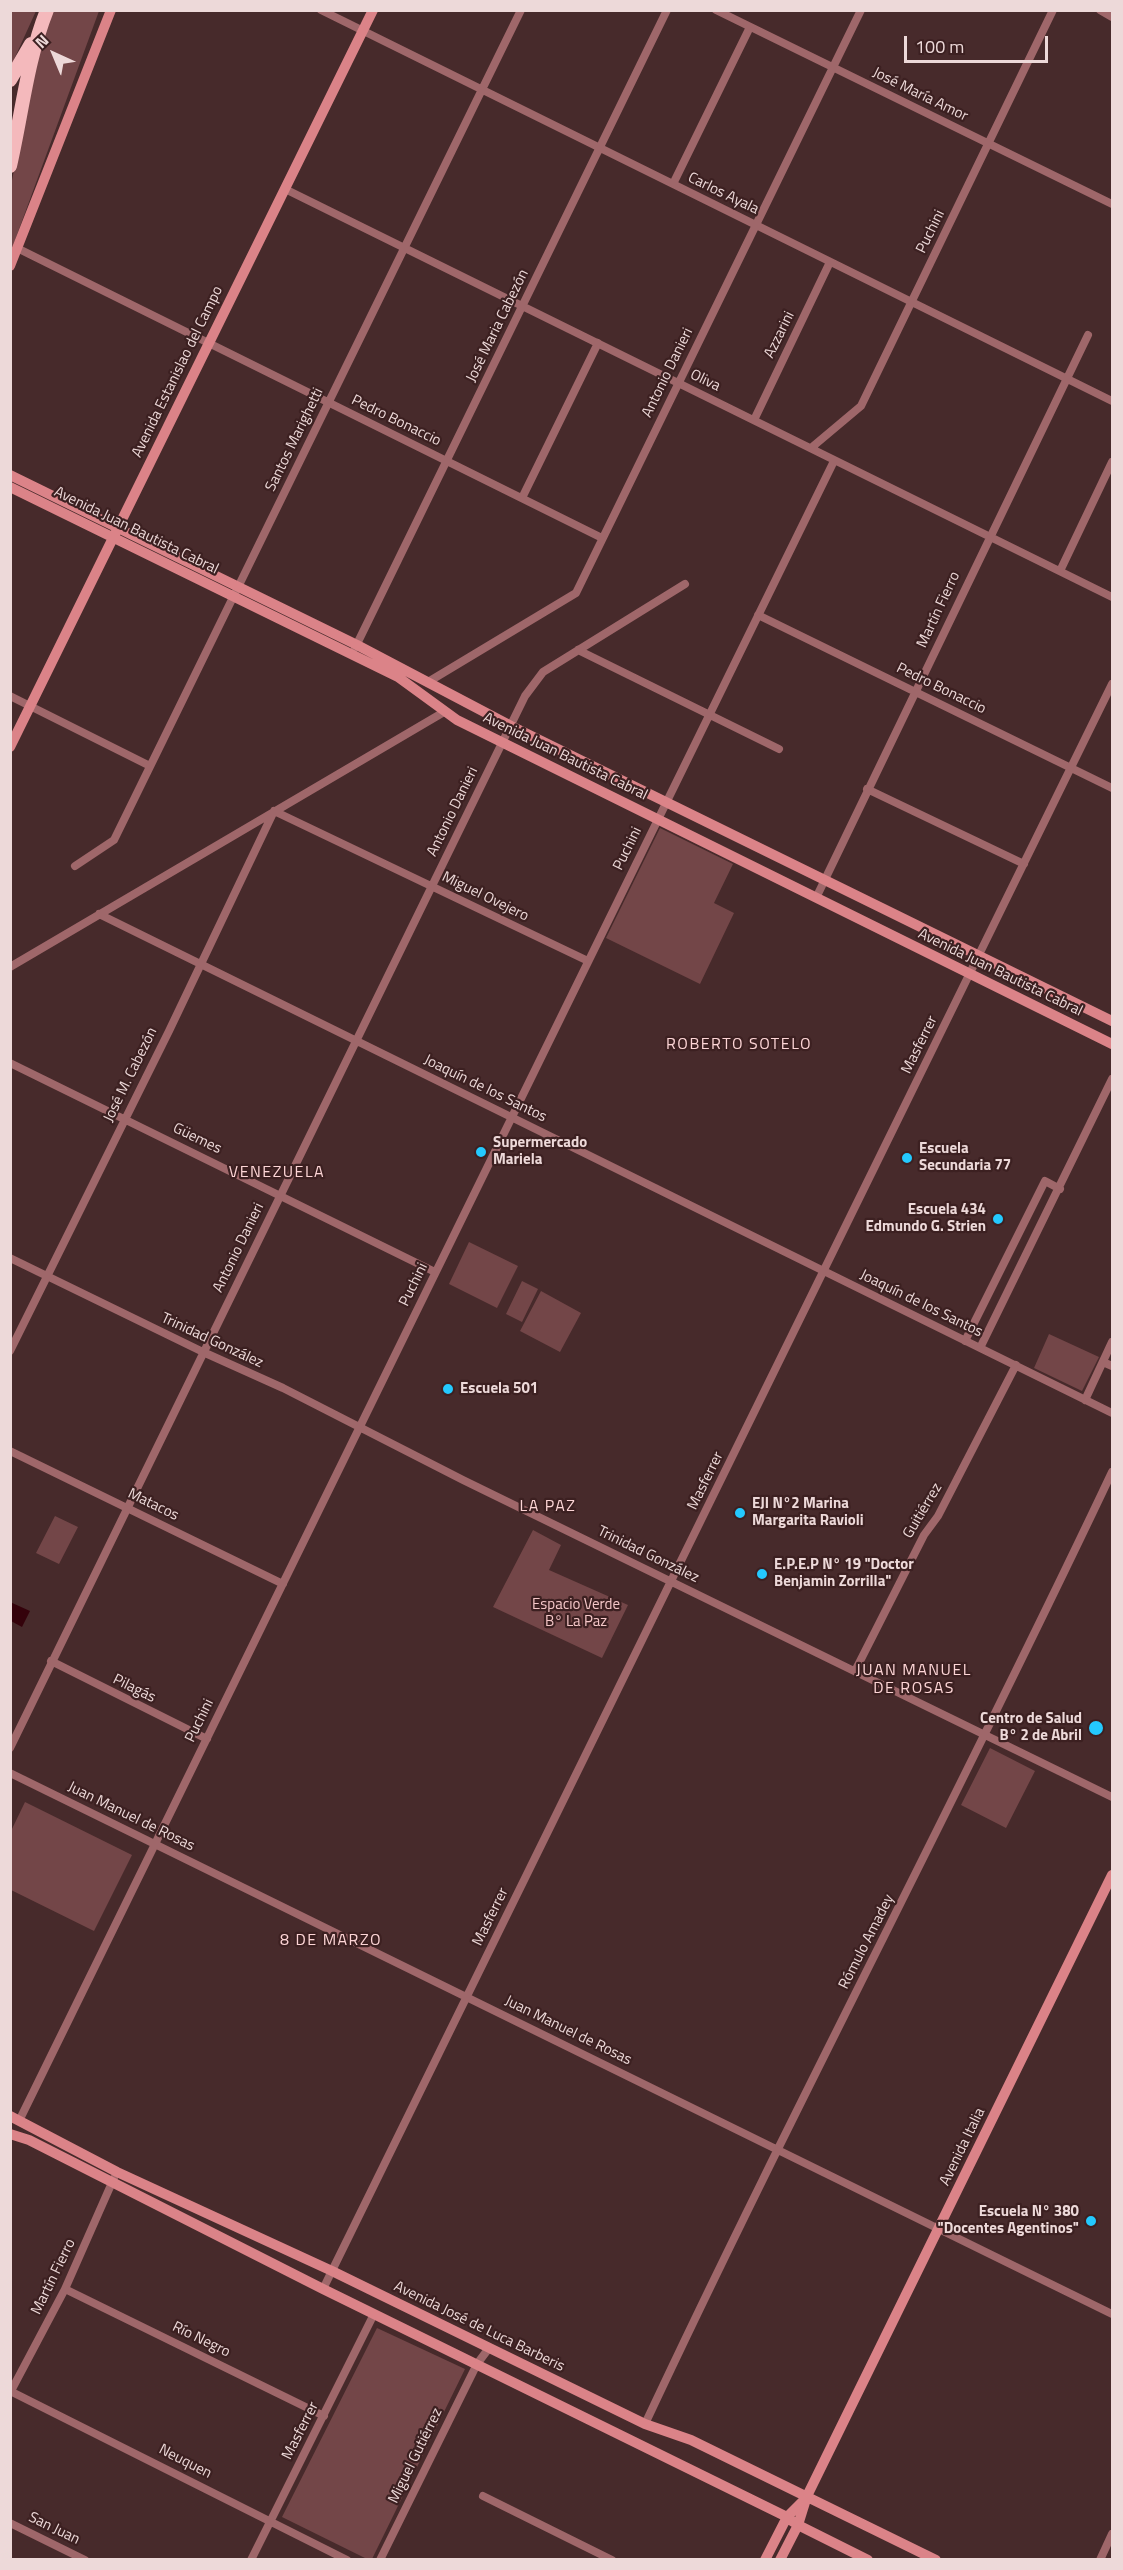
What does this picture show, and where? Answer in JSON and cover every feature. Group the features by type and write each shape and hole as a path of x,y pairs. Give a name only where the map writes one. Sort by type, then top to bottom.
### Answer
{"highway":[{"path":"10,166 23,94 47,10"},
{"path":"10,80 40,29"}],"main road":[{"path":"10,266 111,10"},
{"name":"Avenida Estanislao del Campo","path":"10,747 373,10"},
{"name":"Avenida Juan Bautista Cabral","path":"10,475 116,532 355,650 428,682 511,726 1113,1021"},
{"name":"Avenida Juan Bautista Cabral","path":"10,487 116,532"},
{"name":"Avenida Juan Bautista Cabral","path":"355,650 398,677 444,712 502,743 1113,1044"},
{"name":"Avenida Italia","path":"780,2559 798,2525 807,2496 1113,1875"},
{"name":"Avenida José de Luca Barberis","path":"15,2119 117,2172 332,2271 645,2424 691,2440 936,2559"},
{"path":"10,2134 29,2139 111,2183 868,2559"},
{"name":"Avenida Italia","path":"765,2559 787,2517 807,2496"}],"street":[{"name":"Carlos Ayala","path":"321,10 1113,401"},
{"name":"Santos Marighetti","path":"75,866 114,840 520,10"},
{"name":"José Maria Cabezón","path":"355,650 667,10"},
{"name":"José María Amor","path":"716,10 1113,204"},
{"name":"Antonio Danieri","path":"428,682 576,593 861,10"},
{"name":"Puchini","path":"811,448 861,406 1053,10"},
{"path":"1100,10 1113,17"},
{"path":"673,184 750,27"},
{"name":"Oliva","path":"285,189 1113,597"},
{"name":"Pedro Bonaccio","path":"17,248 602,538"},
{"name":"Azzarini","path":"754,420 830,262"},
{"name":"Martín Fierro","path":"816,898 1088,335"},
{"path":"522,498 598,343"},
{"name":"Puchini","path":"15,2119 207,1739 834,461"},
{"path":"1060,572 1113,462"},
{"name":"Antonio Danieri","path":"10,1748 525,696 543,672 685,584"},
{"name":"Pedro Bonaccio","path":"758,615 1113,788"},
{"path":"578,650 779,749"},
{"name":"Masferrer","path":"323,2289 1113,684"},
{"path":"10,696 150,766"},
{"path":"10,967 444,712"},
{"path":"867,789 1024,864"},
{"name":"Miguel Ovejero","path":"274,811 588,961"},
{"name":"José M. Cabezón","path":"10,1351 274,811"},
{"name":"Joaquín de los Santos","path":"99,914 1113,1413"},
{"name":"Güemes","path":"10,1063 435,1272"},
{"path":"980,1348 1113,1079"},
{"path":"966,1341 1044,1181 1060,1188"},
{"name":"Trinidad González","path":"10,1258 203,1352 283,1388 1113,1797"},
{"path":"1085,1400 1113,1342"},
{"path":"1103,1362 1113,1366"},
{"name":"Guitiérrez","path":"855,1671 924,1535 938,1515 1016,1365"},
{"name":"Matacos","path":"10,1451 283,1584"},
{"name":"Rómulo Amadey","path":"645,2424 737,2229 985,1735 1113,1472"},
{"name":"Pilagás","path":"51,1661 207,1739"},
{"name":"Juan Manuel de Rosas","path":"10,1773 1113,2314"},
{"name":"Martín Fierro","path":"11,2391 65,2289 117,2172"},
{"name":"Río Negro","path":"65,2289 324,2416"},
{"name":"Masferrer","path":"251,2559 374,2314"},
{"name":"Miguel Gutiérrez","path":"380,2559 477,2364 489,2348"},
{"name":"Neuquen","path":"11,2391 347,2559"},
{"path":"483,2496 612,2559"},
{"name":"San Juan","path":"10,2523 85,2559"},
{"path":"1100,2559 1113,2534"}],"green space":[{"path":"11,11 36,11 11,66"},
{"path":"49,11 99,11 11,251 11,186 40,29"},
{"path":"660,828 733,864 714,903 734,913 700,984 606,938"},
{"path":"469,1242 518,1266 497,1308 449,1284"},
{"path":"522,1281 538,1289 522,1322 506,1314"},
{"path":"541,1291 581,1313 560,1352 520,1331"},
{"path":"1049,1334 1099,1357 1082,1391 1034,1368"},
{"path":"55,1516 78,1527 59,1564 36,1553"},
{"name":"Espacio Verde B° La Paz","path":"533,1530 561,1545 549,1570 628,1605 602,1658 493,1607"},
{"path":"990,1748 1035,1771 1006,1828 961,1805"},
{"path":"25,1802 132,1855 94,1931 11,1890 11,1831"},
{"path":"377,2328 465,2369 372,2559 369,2560 282,2517"}],"shaded area":[{"path":"10,1602 30,1611 22,1627 11,1621"}],"place":[{"name":"Supermercado Mariela","path":"481,1152"},
{"name":"Escuela Secundaria 77","path":"907,1158"},
{"name":"Escuela 434 Edmundo G. Strien","path":"998,1219"},
{"name":"Escuela 501","path":"448,1389"},
{"name":"EJI N°2 Marina Margarita Ravioli","path":"740,1513"},
{"name":"E.P.E.P N° 19 \"Doctor Benjamin Zorrilla\"","path":"762,1574"},
{"name":"Centro de Salud B° 2 de Abril","path":"1096,1728"},
{"name":"Escuela N° 380 \"Docentes Agentinos\"","path":"1091,2221"}],"district":[{"name":"ROBERTO SOTELO","path":"739,1045"},
{"name":"VENEZUELA","path":"277,1173"},
{"name":"LA PAZ","path":"548,1507"},
{"name":"JUAN MANUEL DE ROSAS","path":"914,1680"},
{"name":"8 DE MARZO","path":"331,1941"}]}
